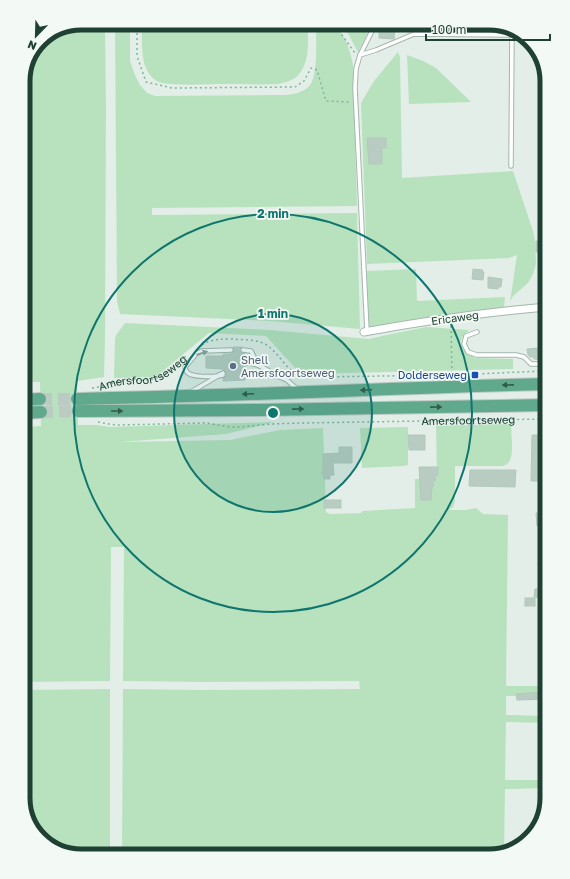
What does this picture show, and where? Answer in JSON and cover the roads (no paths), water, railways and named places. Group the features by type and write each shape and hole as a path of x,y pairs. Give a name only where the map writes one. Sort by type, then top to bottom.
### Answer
{"main road":[{"name":"Amersfoortseweg","path":"78,399 182,397 540,384"},
{"path":"30,400 40,399"},
{"name":"Amersfoortseweg","path":"78,411 274,410 540,405"},
{"path":"30,413 41,412"}],"street":[{"name":"Ericaweg","path":"365,332 451,318 540,308"}],"lane":[{"path":"365,332 356,69 360,55 372,30"},
{"path":"360,55 414,34 512,35 511,166"},
{"path":"476,332 466,336 464,344 468,352 477,355 516,355 524,357 531,364 540,364"},
{"name":"Amersfoortseweg","path":"218,376 191,375 187,373 185,367 196,354 202,351 231,350"},
{"path":"243,350 251,351 254,357 247,363 256,364 268,370 286,380 301,392"},
{"name":"Amersfoortseweg","path":"182,397 223,374"},
{"path":"245,375 277,376"}],"tunnel":[{"path":"40,399 77,399"},
{"path":"41,412 78,411"}],"place":[{"name":"Shell Amersfoortseweg","path":"233,366"},
{"name":"Dolderseweg","path":"475,375"}]}
